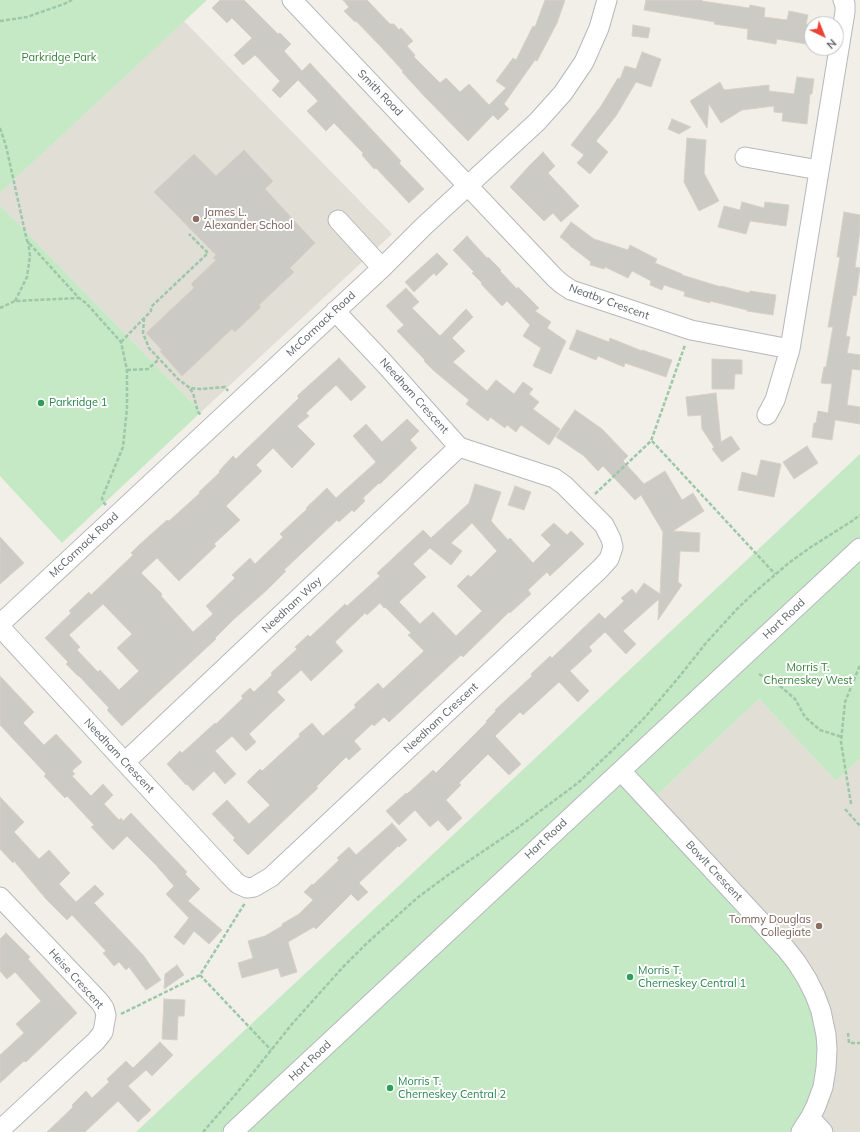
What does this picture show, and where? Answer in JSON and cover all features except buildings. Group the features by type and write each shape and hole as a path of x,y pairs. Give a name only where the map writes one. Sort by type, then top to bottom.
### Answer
{"street":[{"name":"Smith Road","path":"292,0 468,185"},
{"name":"McCormack Road","path":"0,624 537,122 563,93 584,62 599,28 607,0"},
{"path":"767,415 775,400 790,349 845,12 845,4 843,0"},
{"path":"745,157 820,170"},
{"name":"Neatby Crescent","path":"468,185 555,278 571,290 690,330 790,349"},
{"path":"338,220 382,268"},
{"name":"Needham Crescent","path":"0,627 238,884 247,888 254,887 271,877 600,569 609,559 612,547 610,539 604,526 564,485 554,478 459,447 335,311"},
{"name":"Needham Way","path":"125,762 459,447"},
{"name":"Hart Road","path":"234,1132 860,548"},
{"name":"Bowlt Crescent","path":"621,771 786,949 808,979 821,1012 827,1049 823,1087 806,1125"},
{"name":"Heise Crescent","path":"0,897 100,1002 106,1015 103,1032 96,1041 0,1130"},
{"path":"806,1125 823,1132"}],"path":[{"path":"0,21 27,17 72,0"},
{"path":"0,128 6,146 28,241 30,256 27,277 15,301"},
{"path":"121,342 151,311 151,307 208,253 190,234"},
{"path":"28,241 121,342 127,370 127,408 123,447 102,498 103,502"},
{"path":"0,308 15,301 79,298"},
{"path":"144,318 143,333 149,348 179,380 190,388 193,393 198,412"},
{"path":"594,495 652,441 686,343"},
{"path":"127,370 148,369 159,359"},
{"path":"190,388 200,389 225,387"},
{"path":"652,441 775,574"},
{"path":"206,1131 292,1024 343,967 417,898 516,829 584,777 646,716 679,678 706,643 737,609 775,574 811,547 860,515"},
{"path":"851,804 841,742 845,702 860,665"},
{"path":"759,674 780,686 795,699 805,717 820,730 842,737"},
{"path":"845,809 860,826"},
{"path":"136,1008 200,975 238,914"},
{"path":"200,975 271,1050"},
{"path":"848,1033 849,1044 860,1043"}],"shaded area":[{"name":"James L. Alexander School","path":"184,21 392,234 201,412 0,205 0,193"},
{"name":"Tommy Douglas Collegiate","path":"759,699 836,781 860,759 860,1132 814,1132 656,796"}],"green space":[{"name":"Parkridge Park","path":"0,0 207,0 0,193"},
{"path":"0,205 201,412 62,543 0,476"},
{"name":"Morris T. Cherneskey West","path":"860,454 860,759 836,781 759,699 656,796 765,913 836,1051 834,1077 829,1102 814,1132 136,1132"}],"place":[{"name":"James L. Alexander School","path":"196,219"},
{"name":"Parkridge 1","path":"41,403"},
{"name":"Tommy Douglas Collegiate","path":"819,926"},
{"name":"Morris T. Cherneskey Central 1","path":"630,977"},
{"name":"Morris T. Cherneskey Central 2","path":"390,1088"}]}
